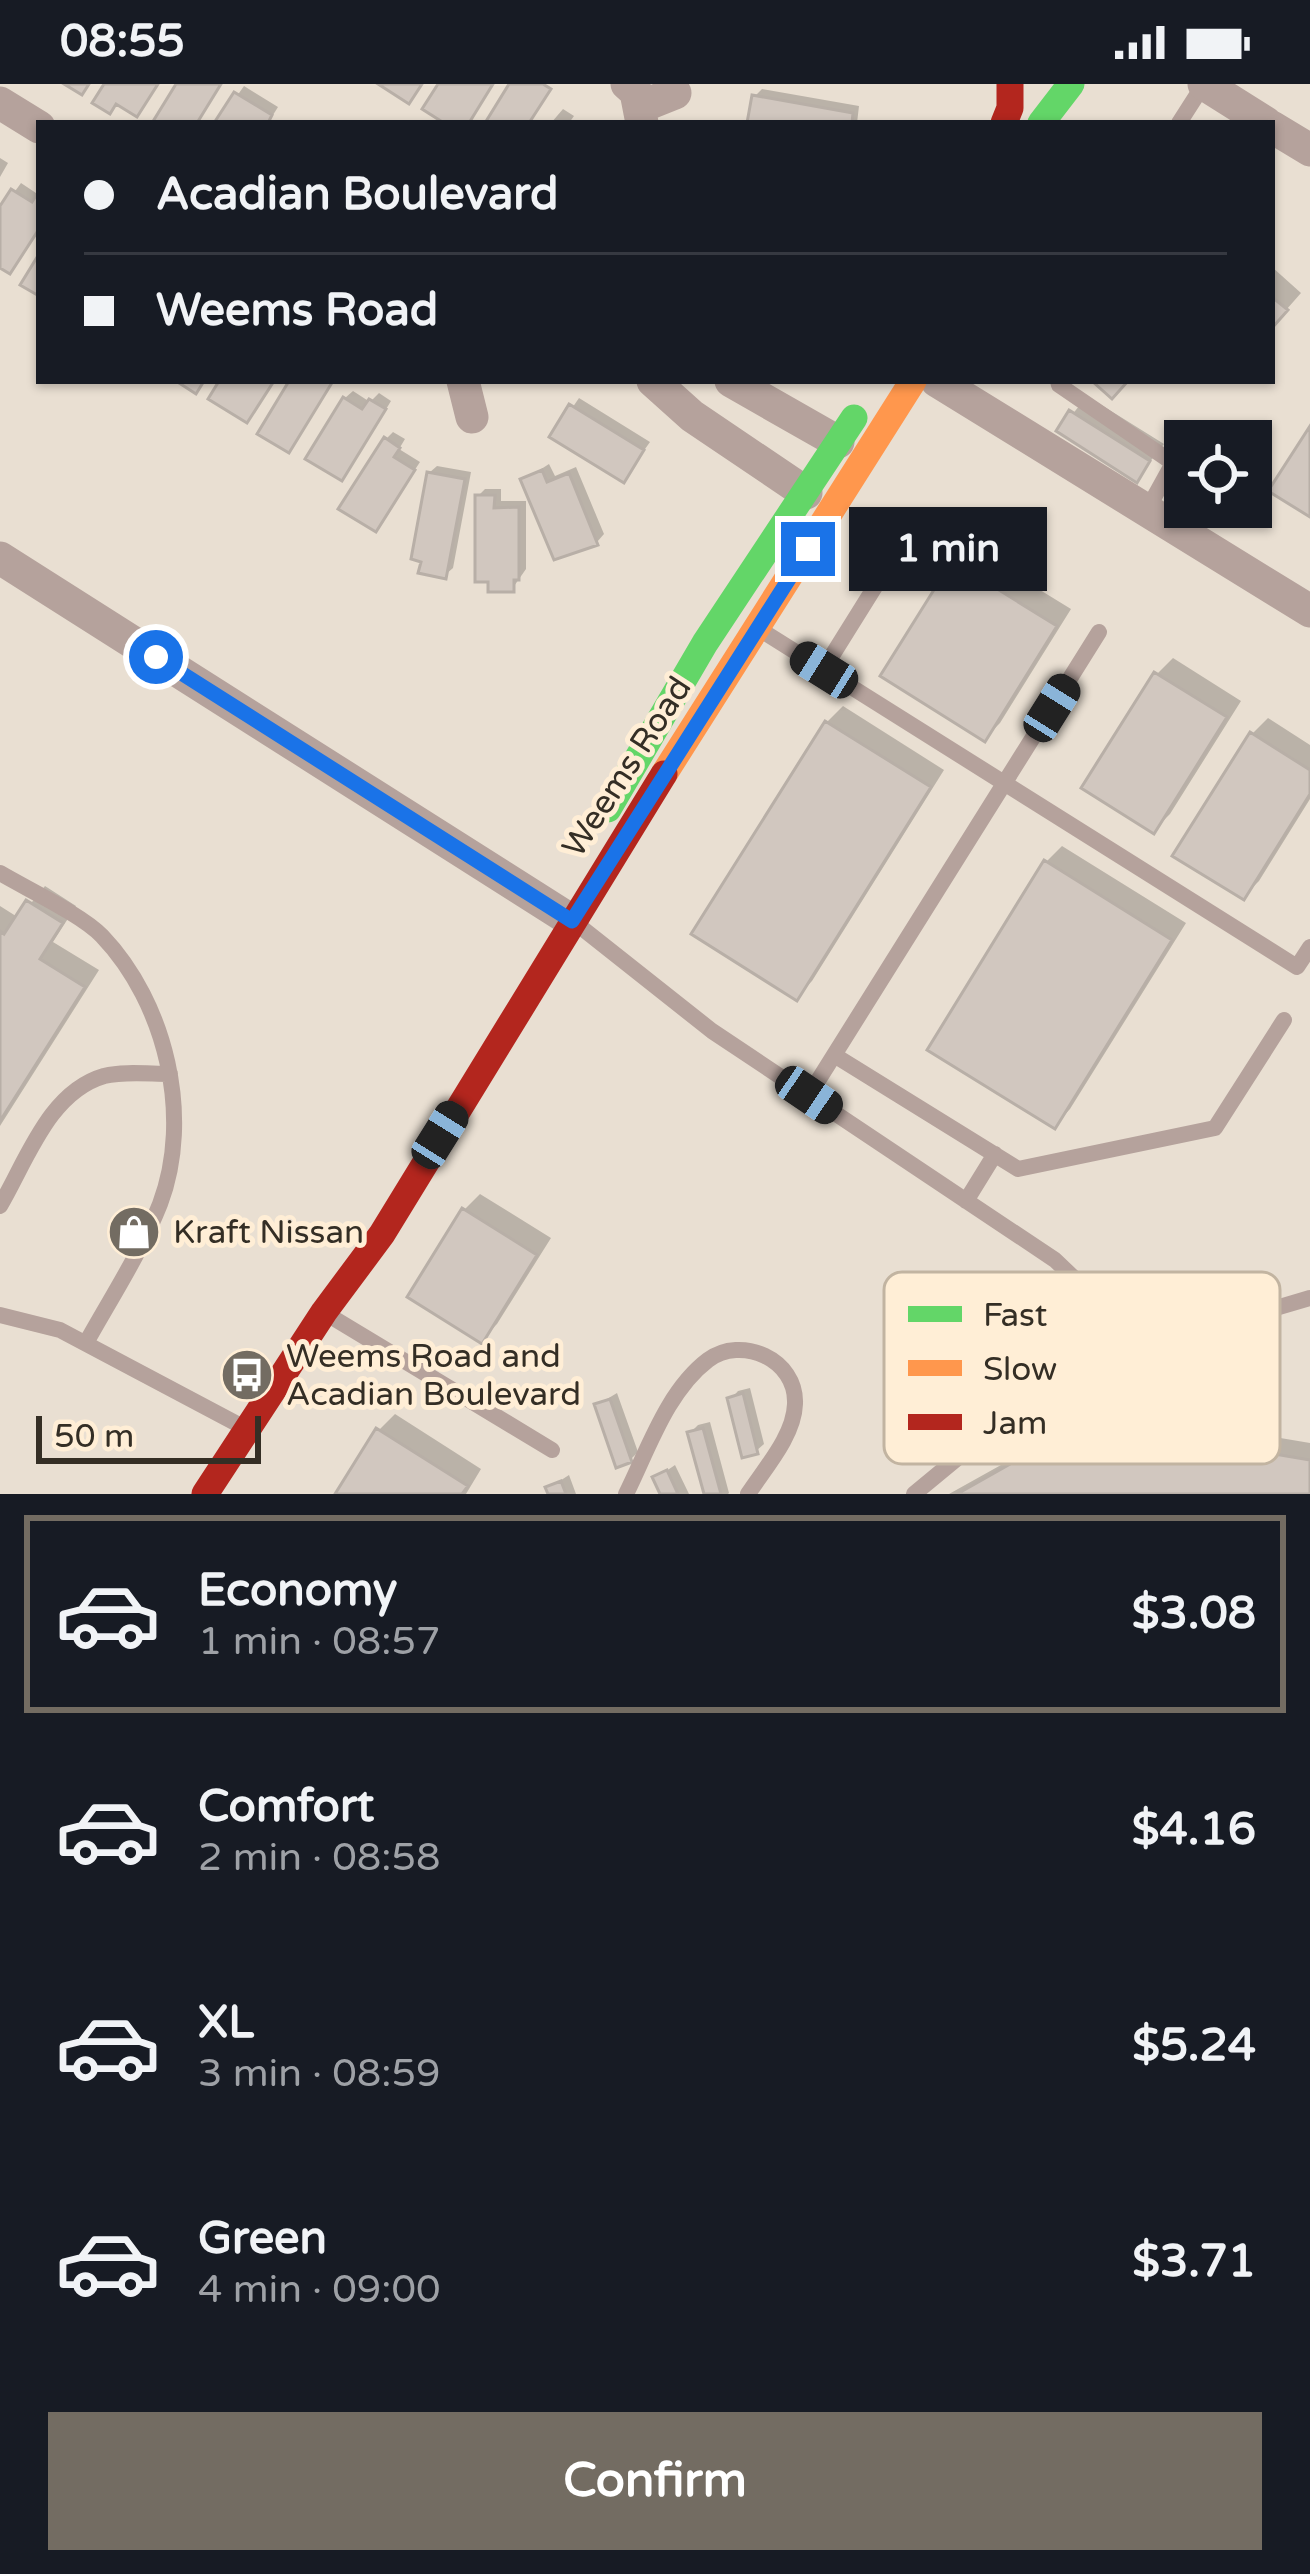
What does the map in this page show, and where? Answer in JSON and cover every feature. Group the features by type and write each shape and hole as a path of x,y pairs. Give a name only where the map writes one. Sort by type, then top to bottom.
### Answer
{"street":[{"path":"1005,120 1010,84"},
{"path":"1044,120 1071,84"},
{"path":"1203,84 1261,120"},
{"path":"636,104 676,93"},
{"path":"0,103 36,125"},
{"path":"1275,129 1310,150"},
{"path":"464,384 472,417"},
{"path":"656,384 692,416 806,493"},
{"path":"736,384 838,442"},
{"name":"Weems Road","path":"324,1312 361,1222 550,917 758,629 911,384"},
{"path":"942,384 1310,611"},
{"name":"Weems Road","path":"592,836 705,643 868,396"},
{"path":"0,558 550,917"},
{"name":"Weems Road","path":"205,1494 324,1312 382,1234 550,917"}],"lane":[{"path":"1181,120 1203,84"},
{"path":"1058,384 1173,463 1147,510"},
{"path":"824,670 907,537"},
{"path":"758,629 1298,967 1310,947"},
{"path":"809,1095 1099,632"},
{"path":"0,873 101,935 141,993 160,1035 170,1074 175,1115 171,1163 160,1202 86,1343"},
{"path":"550,917 1068,1272"},
{"path":"834,1054 1018,1168 1215,1128 1284,1020"},
{"path":"0,1206 62,1099 108,1075 170,1074"},
{"path":"966,1201 994,1154"},
{"path":"1280,1307 1310,1298"},
{"path":"324,1312 553,1450"},
{"path":"0,1315 60,1330 249,1430"},
{"path":"626,1494 683,1382 712,1357 733,1349 754,1349 777,1364 792,1385 795,1406 783,1440 748,1494"},
{"path":"914,1494 950,1464"}],"building":[{"path":"64,84 89,84 82,95"},
{"path":"104,84 158,84 137,117 116,104 110,114 92,103"},
{"path":"176,84 221,84 199,120 154,120"},
{"path":"378,84 422,84 409,104"},
{"path":"438,84 493,84 471,120 439,120 422,109"},
{"path":"509,84 543,84 551,89 531,120 487,120"},
{"path":"234,92 272,115 270,120 216,120"},
{"path":"752,95 853,113 852,120 748,120"},
{"path":"11,189 32,202 36,196 36,234 10,274 0,268 0,206"},
{"path":"36,259 36,294 20,285"},
{"path":"1275,299 1288,310 1275,325"},
{"path":"181,384 202,384 196,394"},
{"path":"217,384 272,384 247,423 208,399"},
{"path":"287,384 331,384 289,453 257,434"},
{"path":"1095,384 1125,384 1112,399"},
{"path":"343,397 362,409 369,399 386,409 342,481 305,459"},
{"path":"569,404 644,450 624,483 549,437"},
{"path":"1069,410 1150,461 1137,483 1056,431"},
{"path":"1310,426 1310,517 1272,493 1272,485"},
{"path":"384,437 400,448 394,457 415,470 376,532 338,509"},
{"path":"542,470 547,482 569,473 598,545 554,560 520,479"},
{"path":"427,472 465,479 446,579 418,573 421,562 411,559"},
{"path":"475,495 495,495 494,508 519,507 519,580 514,580 514,592 488,592 488,582 475,582"},
{"path":"952,561 1057,626 985,742 880,676"},
{"path":"1154,672 1227,717 1154,834 1081,788"},
{"path":"825,721 931,787 797,1001 691,934"},
{"path":"1250,732 1310,770 1310,794 1244,900 1172,856"},
{"path":"1044,860 1172,940 1055,1129 927,1050"},
{"path":"26,900 63,923 40,959 85,987 0,1121 0,931 4,934"},
{"path":"462,1208 537,1255 482,1344 407,1297"},
{"path":"743,1393 758,1454 742,1458 727,1398"},
{"path":"610,1399 632,1462 616,1468 594,1404"},
{"path":"376,1428 468,1486 462,1494 335,1494"},
{"path":"703,1428 721,1494 704,1494 687,1432"},
{"path":"1280,1455 1310,1460 1310,1494 957,1494 1010,1464 1280,1464"},
{"path":"667,1470 678,1494 660,1494 652,1477"},
{"path":"561,1481 566,1494 548,1494 545,1487"}],"traffic: fast":[{"path":"1043,120 1071,84"},
{"path":"608,809 705,643 854,418"}],"traffic: slow":[{"path":"664,774 911,384"}],"traffic: jam":[{"path":"1005,120 1010,84"},
{"path":"205,1494 324,1312 382,1234 664,774"}],"place":[{"name":"Kraft Nissan","path":"134,1232"},
{"name":"Weems Road and Acadian Boulevard","path":"247,1375"}],"route":[{"path":"156,657 572,921 808,549"}]}
